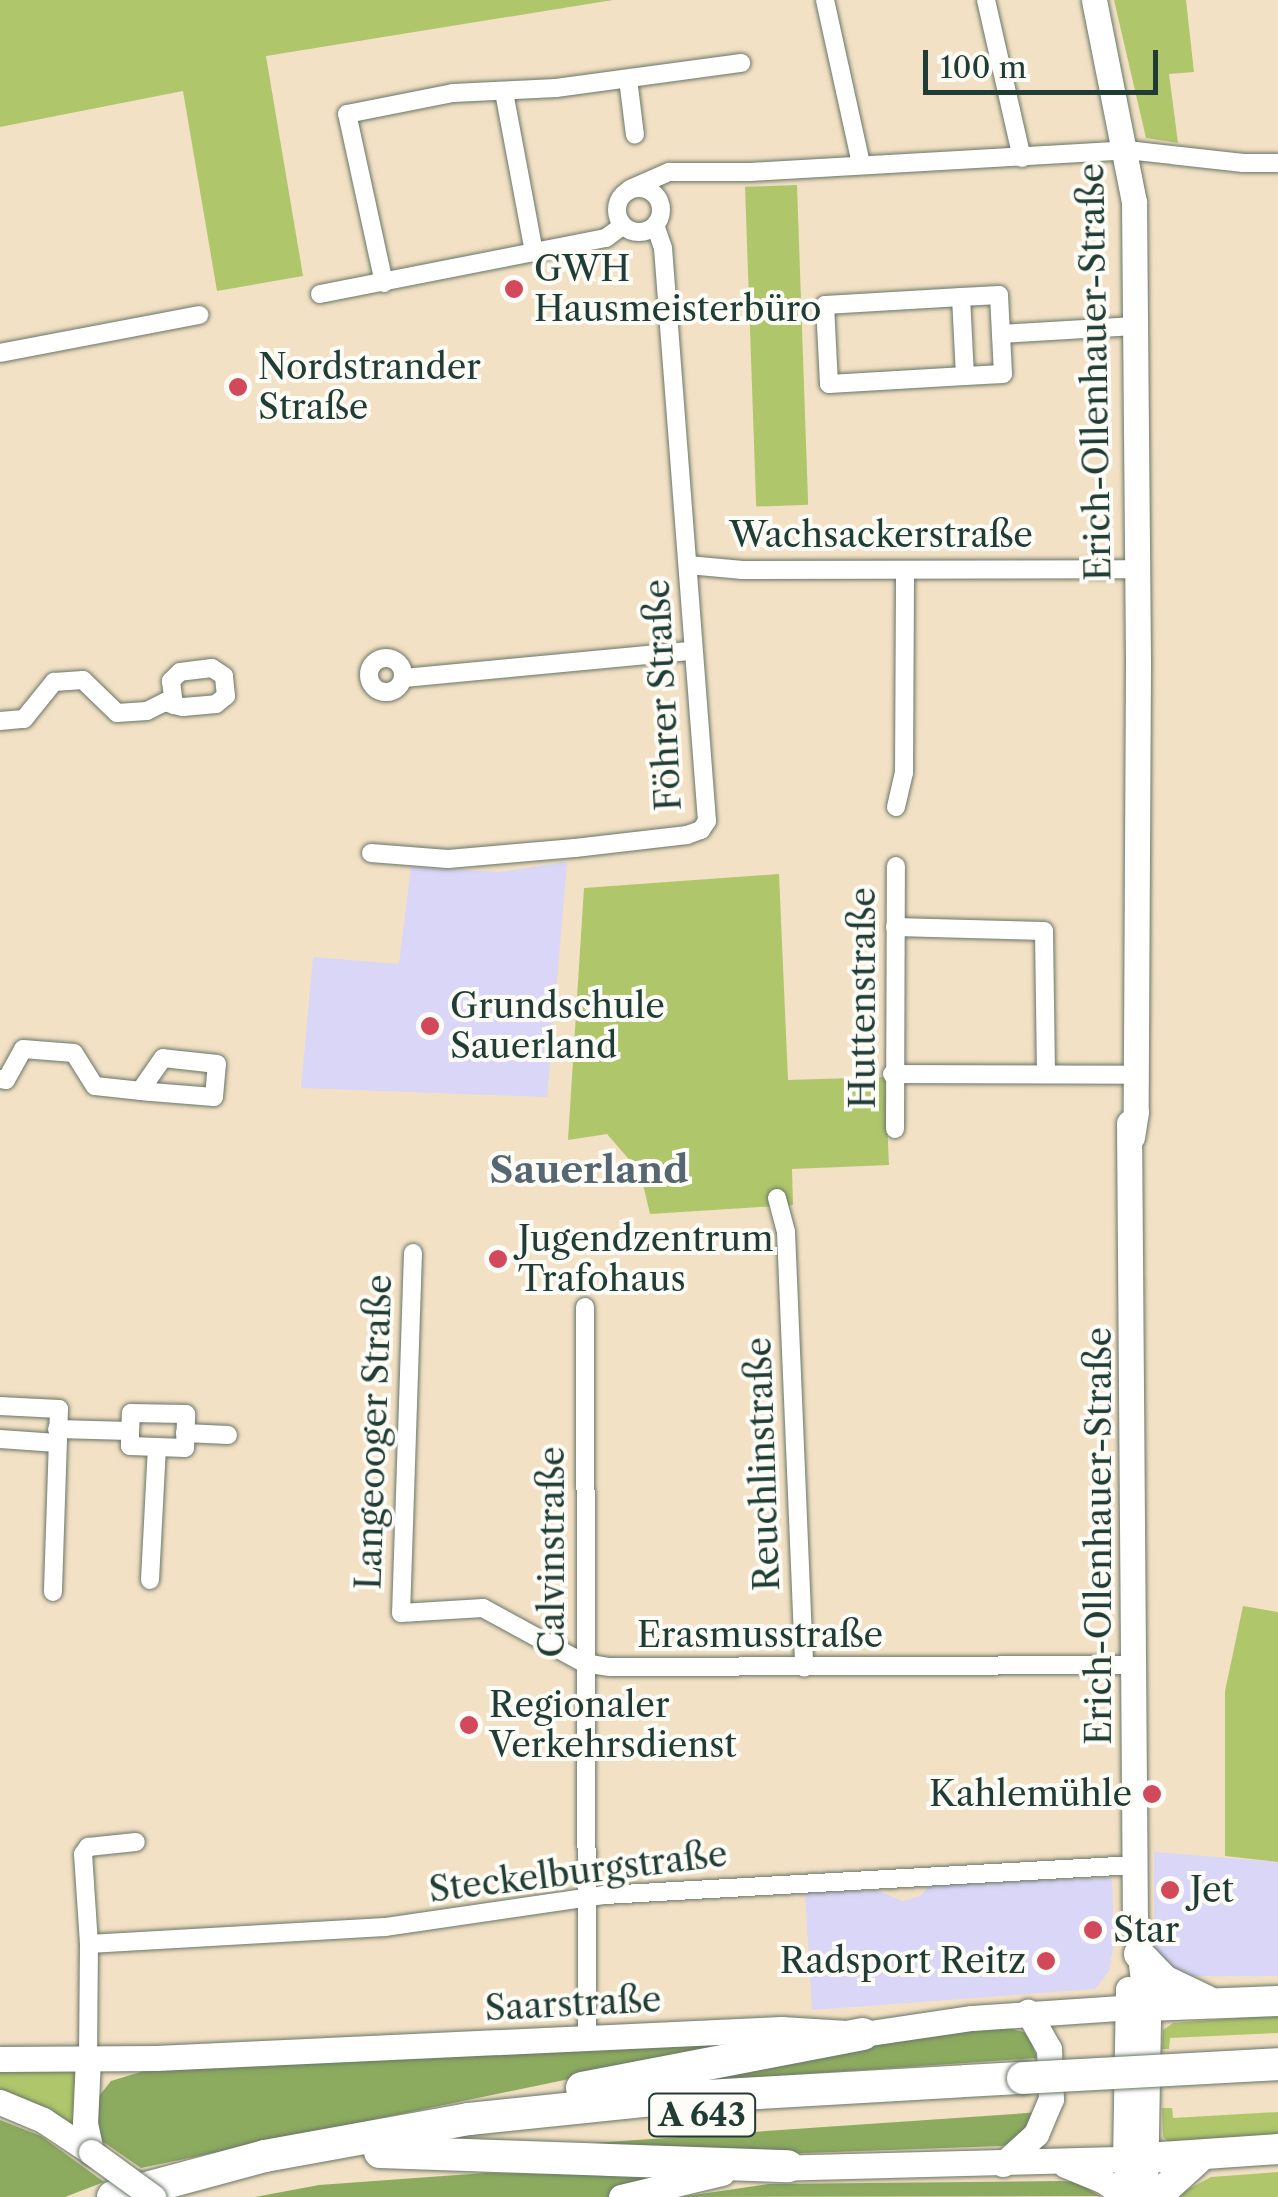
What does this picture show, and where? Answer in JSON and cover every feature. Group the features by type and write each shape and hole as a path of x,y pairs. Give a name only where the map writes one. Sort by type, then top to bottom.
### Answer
{"highway":[{"path":"469,2119 560,2092 863,2034"},
{"name":"A 643","path":"176,2197 380,2152 675,2117 1278,2064"},
{"name":"A 643","path":"113,2197 265,2156 469,2119 672,2098 1278,2082"},
{"path":"380,2152 788,2166"}],"main road":[{"name":"Erich-Ollenhauer-Straße","path":"1094,0 1127,150 1134,202 1134,627 1130,664 1135,684 1133,1082 1128,1112 1132,1137 1137,2006 1136,2159 1128,2197"},
{"path":"1137,1944 1182,1991 1224,2003"},
{"path":"1137,2006 1278,2001"},
{"name":"Saarstraße","path":"0,2059 156,2058 798,2029 863,2034 1028,2012 1137,2006"},
{"path":"1003,2164 1036,2134 1052,2099 1049,2048 1028,2012"},
{"path":"88,2058 85,2092 92,2152"},
{"path":"85,2092 109,2068 156,2058"},
{"path":"0,2102 43,2120 153,2197"},
{"path":"621,2197 708,2175 788,2166 1061,2163 1278,2149"},
{"path":"1156,2197 1202,2155"},
{"name":"Erich-Ollenhauer-Straße","path":"1136,2159 1145,2197"},
{"path":"1061,2163 1104,2181 1128,2197"}],"street":[{"path":"824,0 860,164"},
{"path":"986,0 1022,158"},
{"path":"384,283 348,114 453,93 504,92 741,63"},
{"path":"628,78 635,135"},
{"path":"504,92 534,252"},
{"path":"622,226 617,205 630,189 660,174 1127,150 1242,164 1278,163"},
{"path":"630,189 650,190 660,201 667,187 687,172"},
{"name":"Föhrer Straße","path":"371,854 448,859 663,838 701,830 707,821 663,248 655,225 661,214 660,201"},
{"path":"622,226 643,232 655,225"},
{"path":"320,294 606,238 622,226"},
{"path":"999,294 1004,374 829,384 825,305 961,297 999,294"},
{"path":"961,297 966,376"},
{"path":"0,353 199,315"},
{"path":"1001,334 1134,326"},
{"name":"Wachsackerstraße","path":"688,565 743,570 1134,569"},
{"path":"896,807 904,773 905,570"},
{"path":"404,678 692,651"},
{"path":"0,721 24,719 54,682 83,680 117,713 147,711 165,702 174,705"},
{"name":"Huttenstraße","path":"895,1129 892,1074 896,866"},
{"path":"896,927 1044,931 1046,1073"},
{"path":"0,1079 6,1080 23,1049 74,1053 94,1086 140,1090"},
{"path":"892,1074 1046,1073 1133,1082"},
{"name":"Reuchlinstraße","path":"777,1198 786,1242 804,1668"},
{"name":"Langeooger Straße","path":"402,1612 413,1253"},
{"name":"Calvinstraße","path":"585,1307 583,1898 587,2038"},
{"path":"0,1406 58,1410 53,1592"},
{"path":"131,1412 186,1414 185,1432 185,1448 130,1446 131,1412"},
{"path":"0,1439 130,1431"},
{"path":"185,1432 228,1436"},
{"path":"150,1580 157,1447"},
{"name":"Erasmusstraße","path":"402,1612 482,1608 584,1663 610,1667 1134,1665"},
{"path":"88,2058 89,1944 84,1850 136,1842"},
{"name":"Steckelburgstraße","path":"89,1944 385,1927 583,1898 808,1881 1136,1865"}],"shaded area":[{"name":"Grundschule Sauerland","path":"567,862 547,1097 301,1088 313,957 399,964 411,867 500,872"},
{"path":"1154,1852 1278,1862 1278,1976 1176,1976 1157,1953 1154,1939"},
{"path":"1112,1878 1114,1943 1109,1971 1095,1989 812,2010 805,1891 878,1891 903,1901 920,1896 933,1882"}],"green space":[{"path":"0,0 613,0 266,56 303,276 217,291 183,91 0,127"},
{"path":"1114,0 1186,0 1194,72 1169,74 1178,143 1146,138"},
{"path":"797,185 808,505 756,507 745,187"},
{"path":"779,874 788,1080 885,1077 889,1165 792,1169 793,1205 650,1214 640,1172 607,1134 568,1140 584,888"},
{"path":"1243,1606 1278,1612 1278,1862 1225,1856 1225,1691"},
{"path":"1278,2015 1278,2033 1170,2038 1169,2049 1162,2049 1163,2030 1173,2023"},
{"path":"1004,2027 1028,2033 1037,2058 660,2084 864,2044"},
{"path":"752,2041 141,2168 102,2141 93,2119 99,2096 111,2081 144,2071"},
{"path":"77,2067 75,2130 0,2092 0,2071"},
{"path":"1162,2108 1172,2108 1173,2118 1278,2112 1278,2141 1170,2143 1163,2137"},
{"path":"1042,2112 1016,2141 1003,2146 748,2155 563,2145"},
{"path":"0,2120 41,2136 104,2182 65,2197 0,2197"},
{"path":"1278,2172 1278,2197 1174,2197 1211,2177"},
{"path":"485,2173 665,2175 610,2197 255,2197 319,2185"},
{"path":"1077,2182 1100,2196 680,2197 769,2184"}],"place":[{"name":"GWH Hausmeisterbüro","path":"514,289"},
{"name":"Nordstrander Straße","path":"238,387"},
{"name":"Grundschule Sauerland","path":"430,1026"},
{"name":"Jugendzentrum Trafohaus","path":"498,1259"},
{"name":"Regionaler Verkehrsdienst","path":"469,1725"},
{"name":"Kahlemühle","path":"1152,1794"},
{"name":"Jet","path":"1170,1890"},
{"name":"Star","path":"1093,1930"},
{"name":"Radsport Reitz","path":"1046,1961"}],"district":[{"name":"Sauerland","path":"589,1170"}]}
